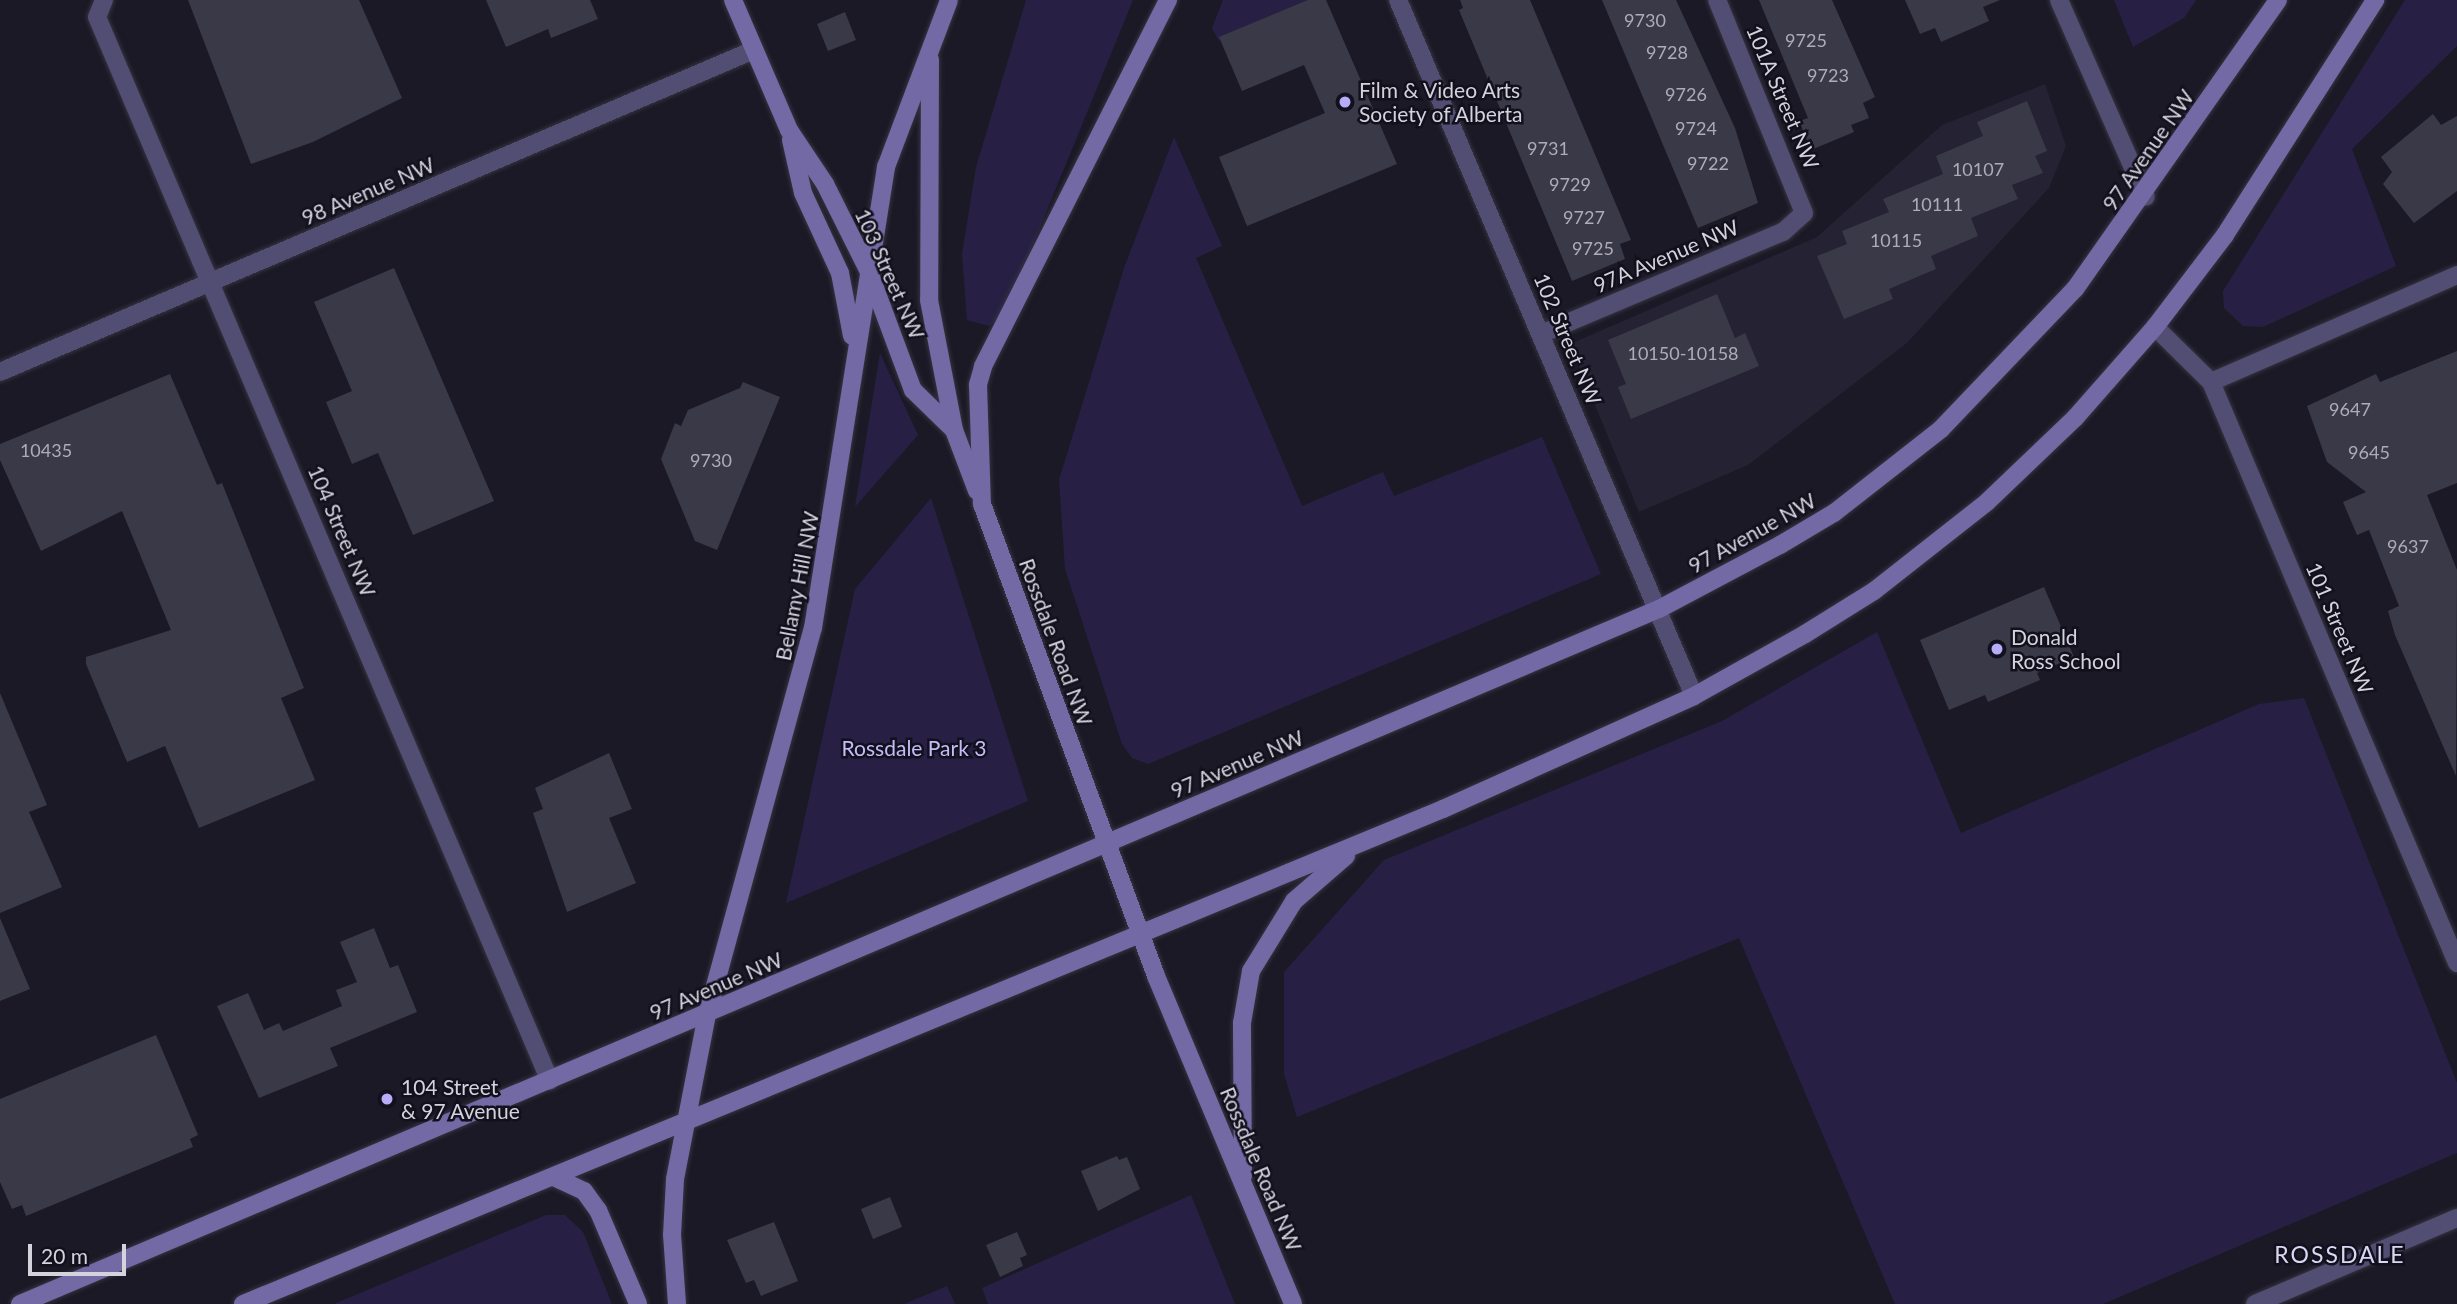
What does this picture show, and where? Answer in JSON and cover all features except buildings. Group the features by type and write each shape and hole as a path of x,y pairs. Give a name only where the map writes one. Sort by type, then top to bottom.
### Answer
{"main road":[{"name":"103 Street NW","path":"733,0 789,130 825,184 869,272 913,390 954,430"},
{"name":"Bellamy Hill NW","path":"685,1122 707,1015 811,640 830,542 854,355 886,167 901,115 930,56 949,0"},
{"name":"Rossdale Road NW","path":"1168,0 983,367 978,385 982,504 1107,845 1293,1304"},
{"name":"97 Avenue NW","path":"20,1304 707,1015 1659,609 1834,513 1941,429 2076,289 2146,197 2278,0"},
{"path":"243,1304 556,1178 685,1122 1143,936 1362,843 1694,695 1874,591 1987,502 2076,418 2155,327 2225,236 2375,0"},
{"name":"Bellamy Hill NW","path":"930,56 929,300 954,430 982,504"},
{"name":"103 Street NW","path":"789,130 803,193 847,296 854,355"},
{"path":"1243,1186 1242,1023 1251,971 1294,901 1362,843"},
{"path":"677,1304 672,1235 685,1122"},
{"path":"556,1178 584,1191 598,1210 638,1304"}],"street":[{"name":"104 Street NW","path":"104,0 97,17 212,281 550,1081"},
{"name":"102 Street NW","path":"1398,0 1694,695"},
{"name":"101A Street NW","path":"1717,0 1804,213"},
{"path":"2059,0 2146,197"},
{"name":"98 Avenue NW","path":"0,372 754,50"},
{"name":"97A Avenue NW","path":"1541,334 1783,232 1804,213"},
{"path":"2211,382 2457,275"},
{"name":"101 Street NW","path":"2155,327 2211,382 2457,963"},
{"path":"2255,1304 2457,1219"}],"shaded area":[{"path":"2045,84 2066,146 2049,188 1907,343 1748,465 1639,512 1570,344 1817,237 1942,125"}],"green space":[{"path":"1026,0 1133,0 1005,313 989,326 967,320 962,254 976,167"},
{"path":"1223,0 1316,0 1219,41 1212,28"},
{"path":"2114,0 2196,0 2184,18 2133,47"},
{"path":"2405,0 2457,0 2457,46 2352,149 2396,266 2263,327 2243,326 2224,308 2223,291"},
{"path":"1174,137 1222,246 1196,258 1302,506 1383,472 1394,496 1542,437 1601,574 1148,764 1132,758 1122,744 1065,569 1059,480 1124,268"},
{"path":"880,353 918,435 855,507"},
{"name":"Rossdale Park 3","path":"931,498 1028,801 786,903 855,589"},
{"path":"1877,632 1961,833 2259,704 2304,698 2457,1083 2457,1153 2103,1304 1895,1304 1739,938 1297,1117 1284,1074 1284,972 1384,860 1722,721"},
{"path":"1191,1195 1235,1304 988,1304 982,1288"},
{"path":"546,1215 565,1215 583,1232 612,1304 334,1304"},
{"path":"947,1286 955,1304 904,1304"}],"place":[{"name":"Film & Video Arts Society of Alberta","path":"1345,102"},
{"name":"Donald Ross School","path":"1997,649"},
{"name":"104 Street & 97 Avenue","path":"387,1099"}],"district":[{"name":"ROSSDALE","path":"2340,1254"}]}
